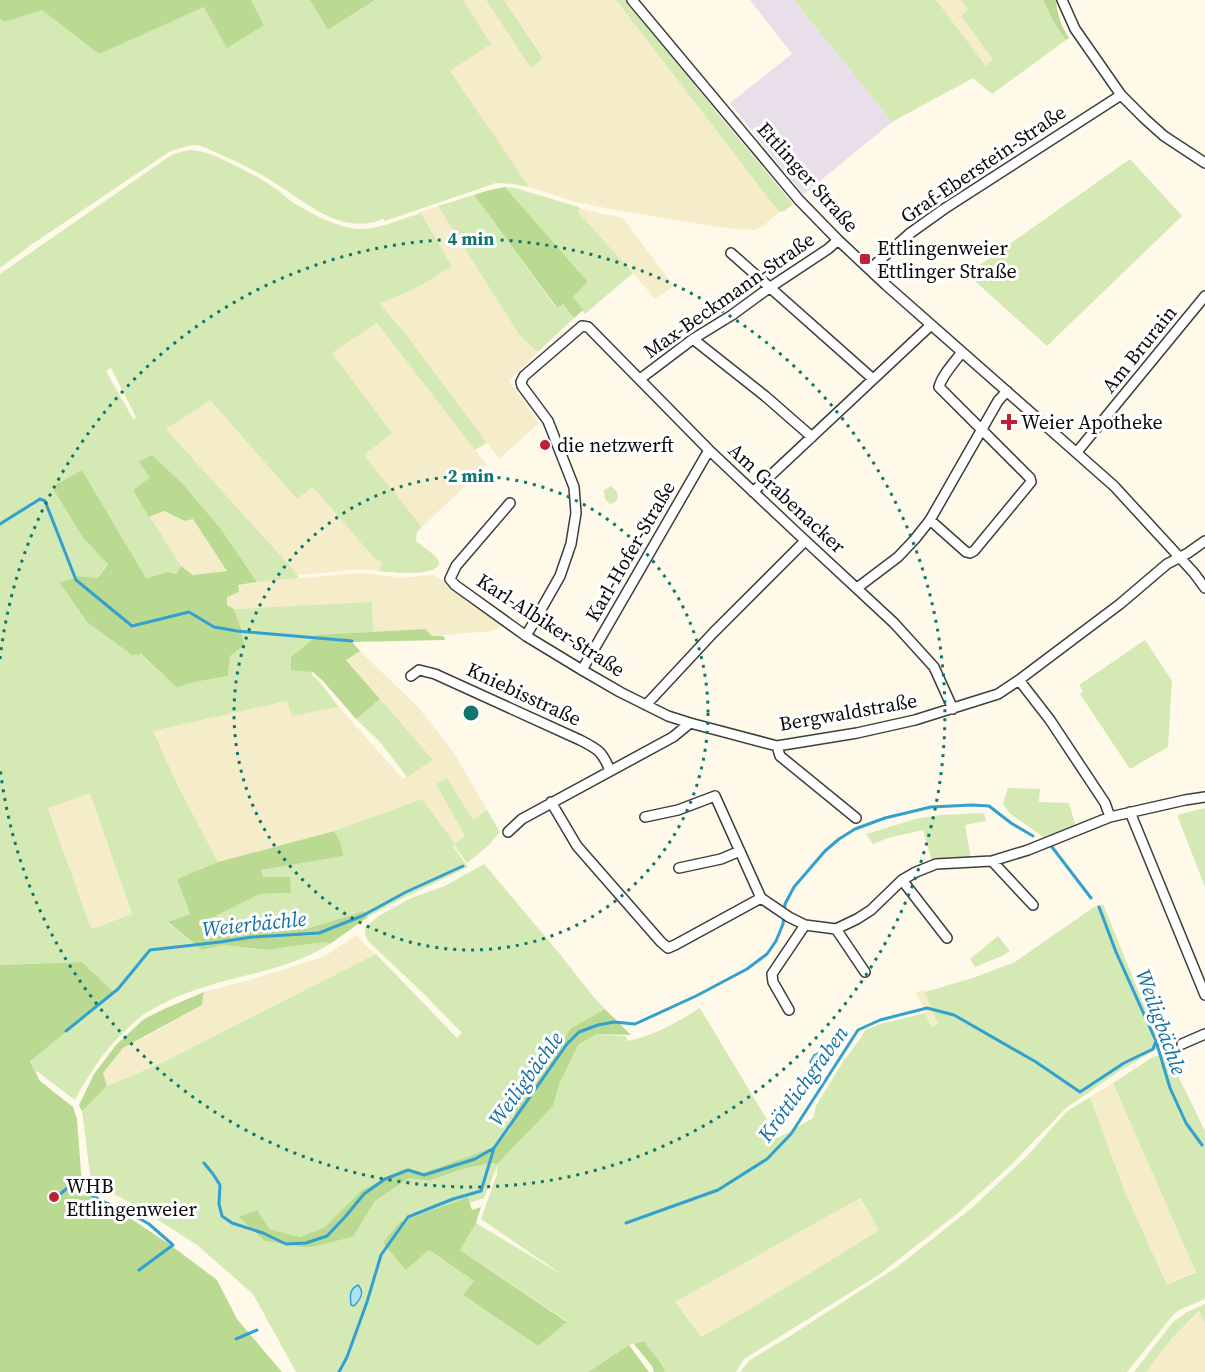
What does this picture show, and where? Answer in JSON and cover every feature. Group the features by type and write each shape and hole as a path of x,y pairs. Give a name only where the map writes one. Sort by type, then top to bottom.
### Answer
{"street":[{"name":"Ettlinger Straße","path":"632,0 790,191 838,240 931,325 1114,486 1180,557 1205,588"},
{"path":"1062,0 1084,42 1121,95 1164,136 1205,163"},
{"path":"1067,0 1068,13"},
{"name":"Graf-Eberstein-Straße","path":"870,269 909,234 944,209 1121,95"},
{"name":"Max-Beckmann-Straße","path":"640,379 693,339 732,315 838,240"},
{"path":"731,253 873,379"},
{"name":"Am Brurain","path":"1077,452 1205,296"},
{"path":"753,492 931,325"},
{"name":"Am Grabenacker","path":"526,636 563,567 571,544 576,513 574,487 548,421 521,382 524,376 582,326 588,327 709,450 894,623 934,667 953,709"},
{"path":"693,339 812,437"},
{"path":"930,520 970,553 1031,482 1030,478 939,387 945,374 962,352"},
{"path":"857,588 898,556 930,520 998,401 1007,391"},
{"name":"Karl-Hofer-Straße","path":"582,670 709,450"},
{"name":"Karl-Albiker-Straße","path":"510,503 456,566 450,579 455,585 526,636 582,670 668,716 690,723"},
{"path":"646,705 713,633 805,541"},
{"name":"Bergwaldstraße","path":"690,723 777,746 857,733 915,720 998,694 1119,604 1167,564 1188,554 1205,541"},
{"name":"Kniebisstraße","path":"411,676 419,670 435,674 597,748 605,757 610,771"},
{"path":"1019,680 1050,720 1105,803 1110,817"},
{"path":"508,832 522,819 674,737 690,723"},
{"path":"777,746 780,756 856,818"},
{"path":"645,817 678,810 715,796 761,898 805,925 836,928 857,920 871,910 902,880 936,864 992,861 1028,850 1110,817 1205,797"},
{"path":"551,802 578,846 668,948 761,898"},
{"path":"1130,812 1205,995"},
{"path":"679,868 721,859 740,851"},
{"path":"992,861 1033,905"},
{"path":"902,880 947,938"},
{"path":"789,1010 773,982 772,975 805,925"},
{"path":"836,928 865,972"},
{"path":"1182,1044 1205,1034"}],"shaded area":[{"path":"463,0 486,0 531,67 543,57 504,0 616,0 779,212 762,227 753,230 733,229 576,202 529,187 449,71 491,44"},
{"path":"750,0 794,0 892,122 803,195 730,103 792,54"},
{"path":"936,0 961,0 968,11 961,16 993,60 986,66"},
{"path":"438,206 520,336 538,352 509,381 539,423 499,459 409,338 380,304 420,286 452,266 420,212"},
{"path":"576,210 623,218 674,286 655,299"},
{"path":"377,323 487,465 422,527 363,455 332,353"},
{"path":"210,399 297,499 313,487 375,559 383,562 379,571 365,569 298,575 166,429"},
{"path":"164,511 185,521 193,519 228,571 193,575 181,566 149,517"},
{"path":"357,573 400,578 436,576 503,625 493,631 432,636 425,629 373,632 371,603 234,609 227,606 227,596 238,586 267,581"},
{"path":"360,651 418,707 454,753 487,810 473,821 447,778 436,784 465,836 454,845 422,799 334,831 218,862 179,788 153,731 288,701 292,716 339,707 403,779 432,760 346,659"},
{"path":"90,792 132,914 90,929 48,807"},
{"path":"357,935 376,954 162,1062 107,1086 103,1073 123,1048 202,1005 204,992 323,957"},
{"path":"924,989 939,1024 932,1027 916,993"},
{"path":"1113,1083 1196,1271 1167,1285 1125,1192 1090,1097"},
{"path":"859,1198 879,1230 760,1304 700,1337 675,1302"},
{"path":"1200,1311 1205,1323 1205,1372 1146,1372 1173,1337"}],"green space":[{"path":"0,0 251,0 264,25 227,48 204,7 99,54 42,10 5,22 0,19"},
{"path":"251,0 310,0 328,30 375,0 463,0 491,44 450,71 529,187 496,183 385,221 383,219 353,224 326,215 256,171 235,161 196,145 189,146 169,152 0,268 0,19 5,22 42,10 99,53 204,7 264,25"},
{"path":"310,0 375,0 328,30"},
{"path":"486,0 504,0 543,58 531,68"},
{"path":"616,0 627,0 793,204 785,211 779,212"},
{"path":"794,0 936,0 986,66 993,60 961,16 968,10 961,0 1043,0 1066,40 992,94 973,78 892,122"},
{"path":"1043,0 1056,0 1060,20 1069,38 1066,40 1053,21"},
{"path":"195,150 216,156 278,190 306,210 343,226 360,229 374,228 415,216 420,212 452,266 420,286 380,304 409,338 487,443 475,450 377,323 332,353 392,433 364,455 422,527 417,532 416,541 439,561 438,566 434,569 410,573 379,571 383,562 375,559 313,487 297,499 210,400 166,429 298,575 298,578 257,582 221,529 183,484 152,455 150,477 133,490 181,566 176,574 168,572 146,578 82,470 84,539 108,563 98,578 78,576 140,654 177,688 188,683 228,676 230,656 240,626 234,609 372,602 373,632 316,635 312,675 339,707 292,716 287,701 153,731 179,788 218,862 177,879 190,914 168,923 202,950 223,945 266,950 325,942 330,944 283,965 186,993 150,1011 134,1022 104,1054 75,1100 35,1071 30,1060 113,993 82,962 0,965 0,274 173,154","holes":["111,368 136,417 136,418 133,419 106,371","90,793 132,914 91,929 48,808"]},
{"path":"1130,159 1182,216 1047,346 967,274"},
{"path":"505,187 579,207 577,211 633,273 585,314 573,297 588,282"},
{"path":"505,187 588,282 573,297 583,310 574,318 563,304 557,308 474,195"},
{"path":"474,195 556,308 563,304 574,318 538,352 520,336 438,206"},
{"path":"152,455 183,484 221,529 257,582 238,585 239,592 227,597 227,605 234,609 244,645 230,656 228,676 189,683 177,688 141,654 132,655 87,622 60,583 78,576 98,578 108,564 84,539 52,487 82,470 146,578 168,572 176,574 181,566 193,575 227,571 193,519 185,521 164,511 149,517 133,490 150,477 139,462"},
{"path":"611,486 616,491 618,499 610,504 605,499 604,490"},
{"path":"425,629 432,636 444,636 445,640 352,642 360,651 346,660 380,699 356,719 313,672 291,670 291,657 316,635"},
{"path":"1145,640 1172,681 1168,747 1130,769 1080,694 1083,691 1079,685"},
{"path":"380,699 433,760 407,777 380,742 356,719"},
{"path":"447,778 473,820 487,810 500,832 489,845 467,863 453,846 468,867 368,917 364,911 306,929 254,932 208,927 204,921 260,894 291,893 263,877 261,870 342,856 341,844 334,831 422,799 455,844 465,836 436,784"},
{"path":"1008,788 1040,789 1039,802 1069,803 1076,827 1045,838 1009,813 1003,803"},
{"path":"1205,808 1205,887 1177,815"},
{"path":"984,813 986,821 965,825 971,859 932,861 923,830 873,844 866,834 919,818"},
{"path":"334,831 341,844 343,856 261,870 263,877 290,877 291,893 260,894 205,921 208,927 254,932 306,929 364,911 368,917 330,944 325,942 266,950 223,945 202,950 168,922 190,914 177,879 218,862"},
{"path":"484,864 605,1009 570,1029 537,1083 533,1079 519,1094 508,1101 515,1114 510,1130 491,1148 423,1173 362,1190 325,1227 300,1237 269,1229 265,1241 312,1247 353,1237 375,1201 409,1178 429,1181 462,1169 492,1163 553,1106 559,1085 578,1045 597,1034 625,1036 628,1041 647,1036 700,1008 778,1138 813,1118 816,1106 865,1030 925,1013 932,1027 938,1024 925,992 973,978 1015,962 1094,907 1103,904 1161,1047 1121,1070 1066,1108 1010,1166 958,1213 880,1274 744,1359 736,1372 665,1372 644,1341 629,1345 588,1372 296,1372 253,1294 197,1245 133,1204 91,1182 82,1111 107,1086 163,1062 376,954 457,1038 462,1033 368,941 365,934 365,927 379,916 411,898 445,886","holes":["497,1166 497,1174 481,1219 564,1276 476,1223 460,1250 567,1321 538,1346 463,1295 474,1281 429,1250 406,1270 468,1197 470,1203 484,1198","860,1198 879,1230 701,1337 675,1302"]},
{"path":"998,936 1010,951 975,967 970,959"},
{"path":"82,962 114,993 30,1061 40,1081 73,1107 77,1119 82,1186 169,1244 217,1280 237,1319 282,1372 0,1372 0,965"},
{"path":"204,992 202,1005 123,1048 103,1073 107,1086 82,1111 79,1105 94,1074 116,1045 144,1019"},
{"path":"605,1009 631,1035 597,1034 578,1045 559,1085 553,1106 497,1164 462,1169 429,1181 409,1178 375,1201 353,1237 312,1247 265,1241 239,1217 257,1210 269,1229 300,1237 325,1227 362,1190 407,1169 423,1173 491,1148 510,1130 515,1114 508,1101 519,1094 533,1078 537,1082 570,1029"},
{"path":"1167,1053 1205,1131 1205,1299 1173,1315 1127,1372 740,1372 750,1360 897,1267 973,1207 1029,1154 1066,1112 1090,1097 1125,1192 1167,1285 1196,1272 1113,1083 1153,1057"},
{"path":"468,1197 472,1210 481,1207 476,1223 460,1250 567,1322 538,1346 463,1295 474,1281 429,1250 406,1270 383,1243 400,1222"},
{"path":"1205,1304 1205,1323 1199,1311 1173,1337 1146,1372 1134,1372 1173,1322 1187,1312"},
{"path":"644,1341 665,1372 654,1372 652,1366 634,1344"},
{"path":"629,1345 649,1372 588,1372"}],"water":[{"path":"822,1051 826,1055 826,1060 814,1068 810,1062 814,1055"},
{"path":"358,1285 361,1296 354,1306 351,1305 350,1298 353,1289"}],"waterway":[{"path":"0,524 40,499 45,501 76,580 132,626 189,612 214,627 352,641"},
{"name":"Weiligbächle","path":"204,1163 220,1185 219,1204 222,1216 232,1223 263,1233 286,1244 306,1243 327,1236 364,1194 385,1179 408,1170 424,1175 475,1159 494,1148 567,1044 579,1032 614,1022 635,1024 747,969 767,954 776,941 783,924 785,904 794,887 825,851 855,829 885,818 931,807 972,805 989,806 1033,836"},
{"name":"Weiligbächle","path":"1052,847 1091,898"},
{"name":"Weierbächle","path":"66,1031 118,989 150,950 252,937 319,933 362,916 406,892 463,866"},
{"name":"Weiligbächle","path":"1099,907 1116,952 1156,1041 1170,1088 1186,1123 1202,1145"},
{"name":"Kröttlichgraben","path":"626,1223 718,1190 767,1159 791,1134 858,1030 880,1020 927,1008 954,1015 1036,1062 1080,1092 1124,1063 1153,1049 1156,1041"},
{"path":"339,1372 347,1357 367,1302 381,1255 408,1217 453,1199 481,1191 494,1148"},
{"name":"Weiligbächle","path":"59,1195 72,1184 149,1224 173,1245 139,1270"},
{"path":"236,1339 257,1330"}],"place":[{"name":"Ettlingenweier Ettlinger Straße","path":"865,259"},
{"name":"Weier Apotheke","path":"1009,422"},
{"name":"die netzwerft","path":"545,445"},
{"name":"WHB Ettlingenweier","path":"54,1197"}]}
